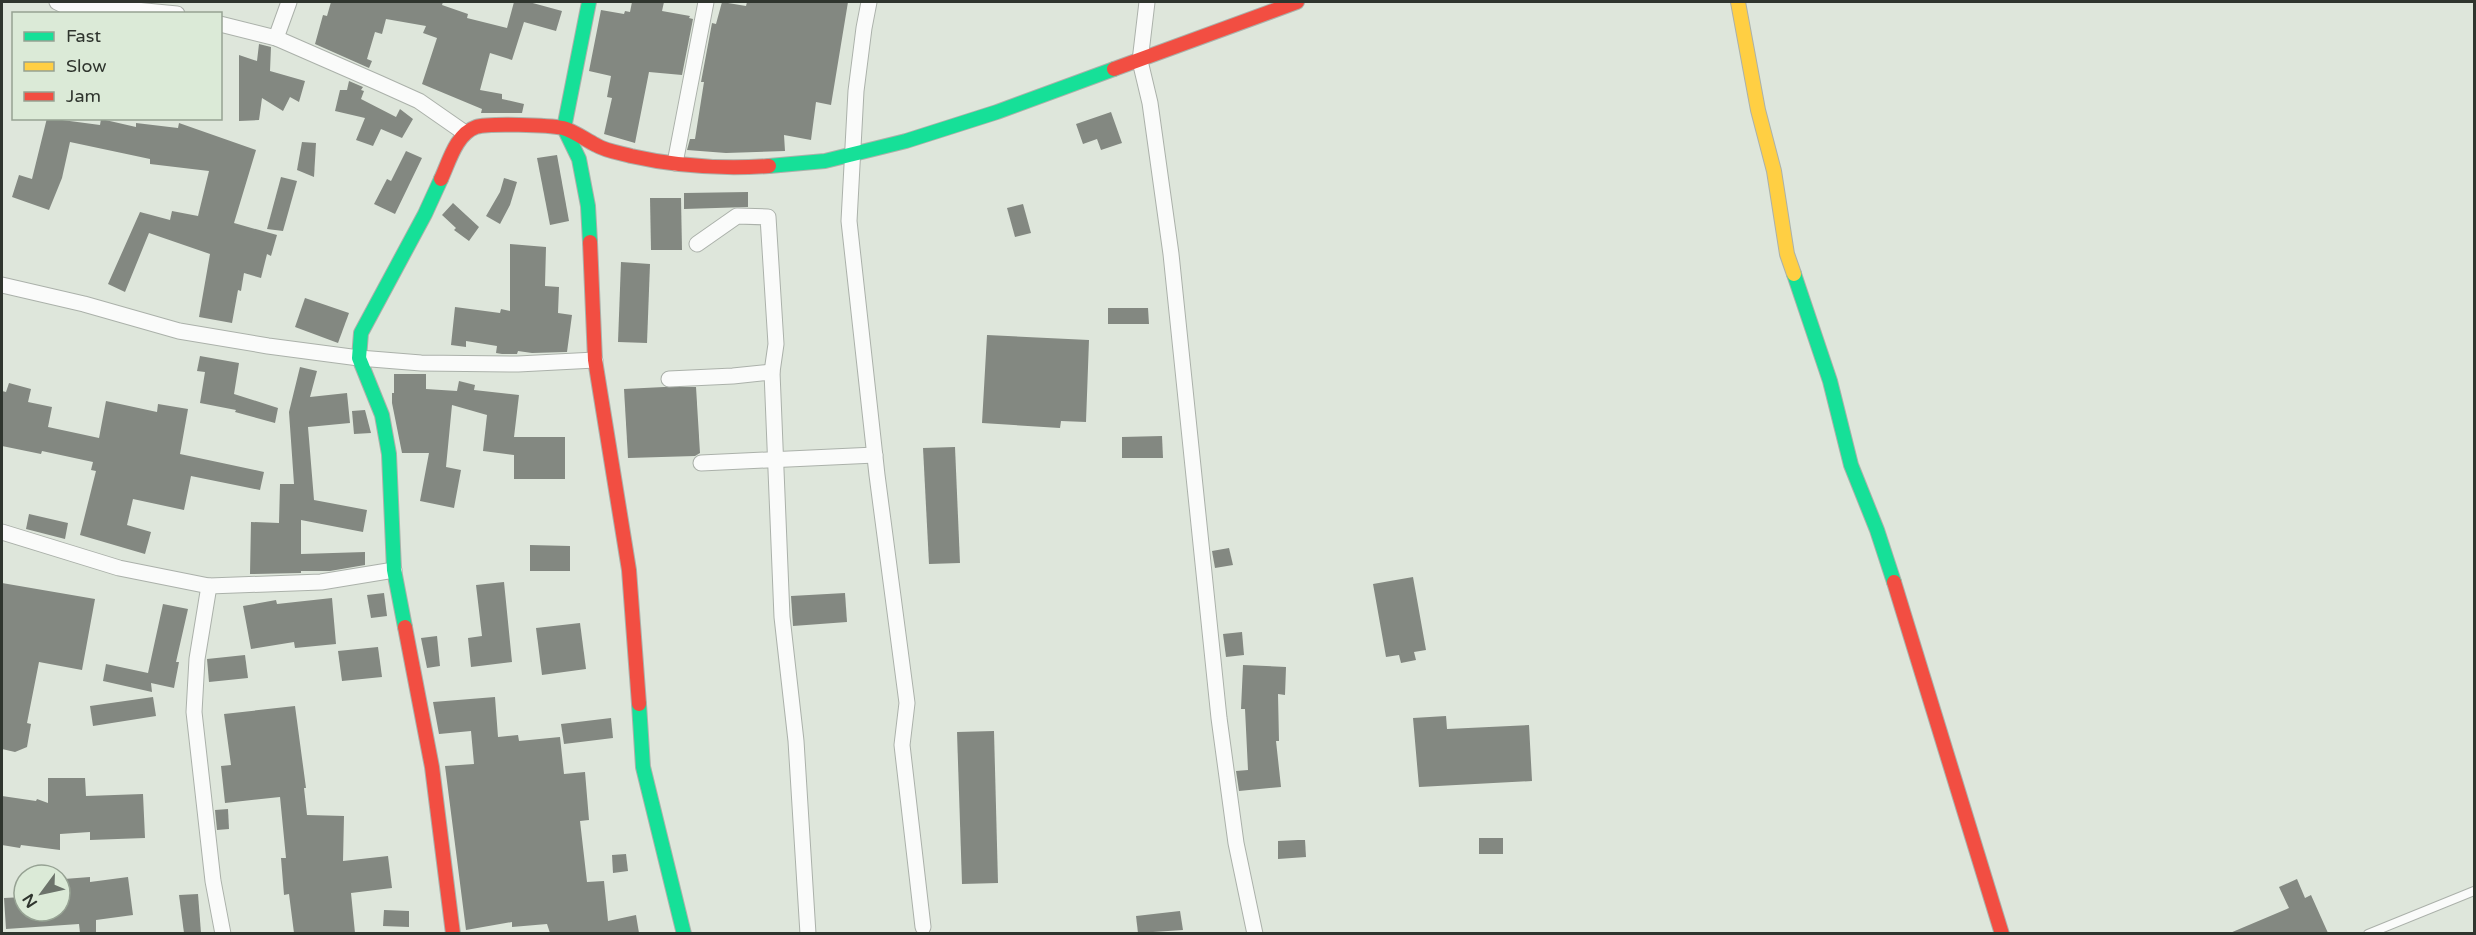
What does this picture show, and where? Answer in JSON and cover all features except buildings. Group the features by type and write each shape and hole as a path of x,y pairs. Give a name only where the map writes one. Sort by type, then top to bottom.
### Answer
{"street":[{"path":"57,2 67,7 104,7 156,12"},
{"path":"276,38 289,2"},
{"path":"589,2 564,128 579,159 588,206 595,360 629,570 642,767 684,933"},
{"path":"675,163 706,2"},
{"path":"869,2 856,92 849,221 875,455 907,703 902,745 923,927"},
{"path":"1147,2 1140,61 1150,103 1171,254 1218,718 1236,843 1255,933"},
{"path":"453,933 432,767 394,570 389,454 382,415 359,358 361,333 415,233 458,142 465,133 476,127 490,125 564,128 599,147 633,156 675,163 739,168 825,161 906,141 997,112 1298,2"},
{"path":"1738,2 1758,110 1773,171 1787,254 1830,381 1851,465 1877,530 1919,658 2002,933"},
{"path":"222,24 276,38 419,101 465,133"},
{"path":"697,244 737,216 768,217 776,344 772,372 782,617 796,741 808,933"},
{"path":"2,285 84,304 179,331 359,358 421,363 518,364 595,360"},
{"path":"669,379 772,372"},
{"path":"701,463 875,455"},
{"path":"2,532 119,568 209,586 321,582 394,570"},
{"path":"209,586 197,659 194,712 213,880 223,933"}],"lane":[{"path":"2368,933 2475,891"}],"traffic: fast":[{"path":"589,2 564,128 579,159 588,206 590,242"},
{"path":"769,166 825,161 906,141 997,112 1114,69"},
{"path":"405,627 394,570 389,454 382,415 359,358 361,333 425,214 441,179"},
{"path":"1794,274 1830,381 1851,465 1877,530 1894,582"},
{"path":"639,704 643,767 684,934"}],"traffic: slow":[{"path":"1738,2 1758,110 1774,171 1787,254 1794,274"}],"traffic: jam":[{"path":"1114,69 1297,2"},
{"path":"441,179 454,149 463,136 476,127 493,125 563,128 600,147 665,162 717,167 769,166"},
{"path":"590,242 595,360 629,570 639,704"},
{"path":"1894,582 2002,934"},
{"path":"405,627 432,767 453,934"}]}
